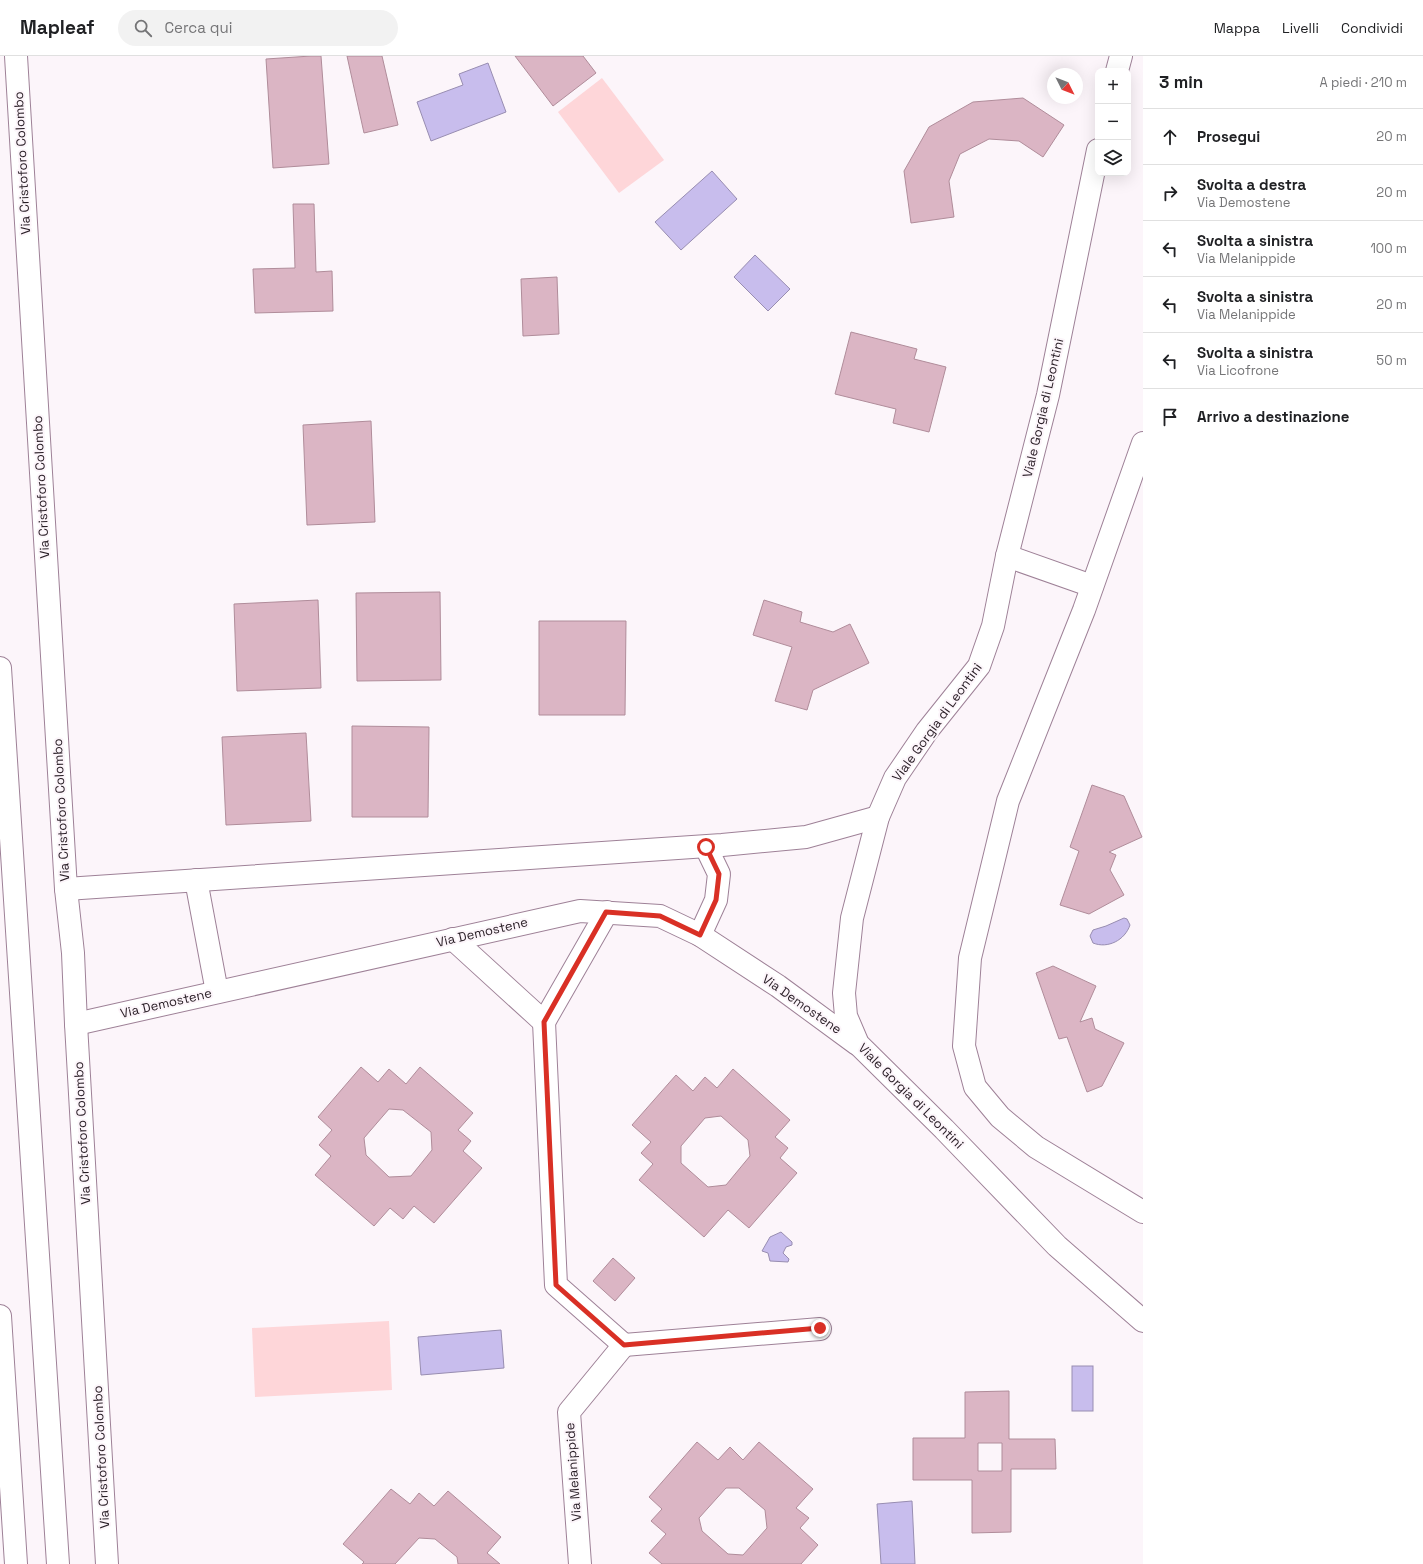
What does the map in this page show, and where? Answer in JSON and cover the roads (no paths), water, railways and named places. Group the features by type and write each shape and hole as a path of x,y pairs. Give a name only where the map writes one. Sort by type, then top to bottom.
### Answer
{"street":[{"name":"Via Cristoforo Colombo","path":"16,56 66,888 73,953 107,1564"},
{"path":"1118,68 1121,56"},
{"name":"Viale Gorgia di Leontini","path":"1095,165 1048,394 1007,556 993,626 979,666 927,731 895,778 878,817 852,918 844,993 846,1016 858,1044 944,1129 1057,1246 1143,1322"},
{"path":"1143,443 1084,610 1008,801 970,958 964,1046 975,1086 1000,1117 1036,1147 1143,1212"},
{"path":"1007,556 1092,586"},
{"path":"0,668 58,1564"},
{"path":"66,888 706,847 806,837 878,817"},
{"path":"700,935 716,900 719,874 706,847"},
{"path":"196,880 217,992"},
{"name":"Via Demostene","path":"76,1024 580,911 660,916 700,935 778,986 858,1044"},
{"path":"606,912 544,1022 556,1285 624,1345 820,1328"},
{"path":"453,939 544,1022"},
{"path":"0,1316 16,1564"},
{"name":"Via Melanippide","path":"580,1564 569,1412 624,1345"}]}
